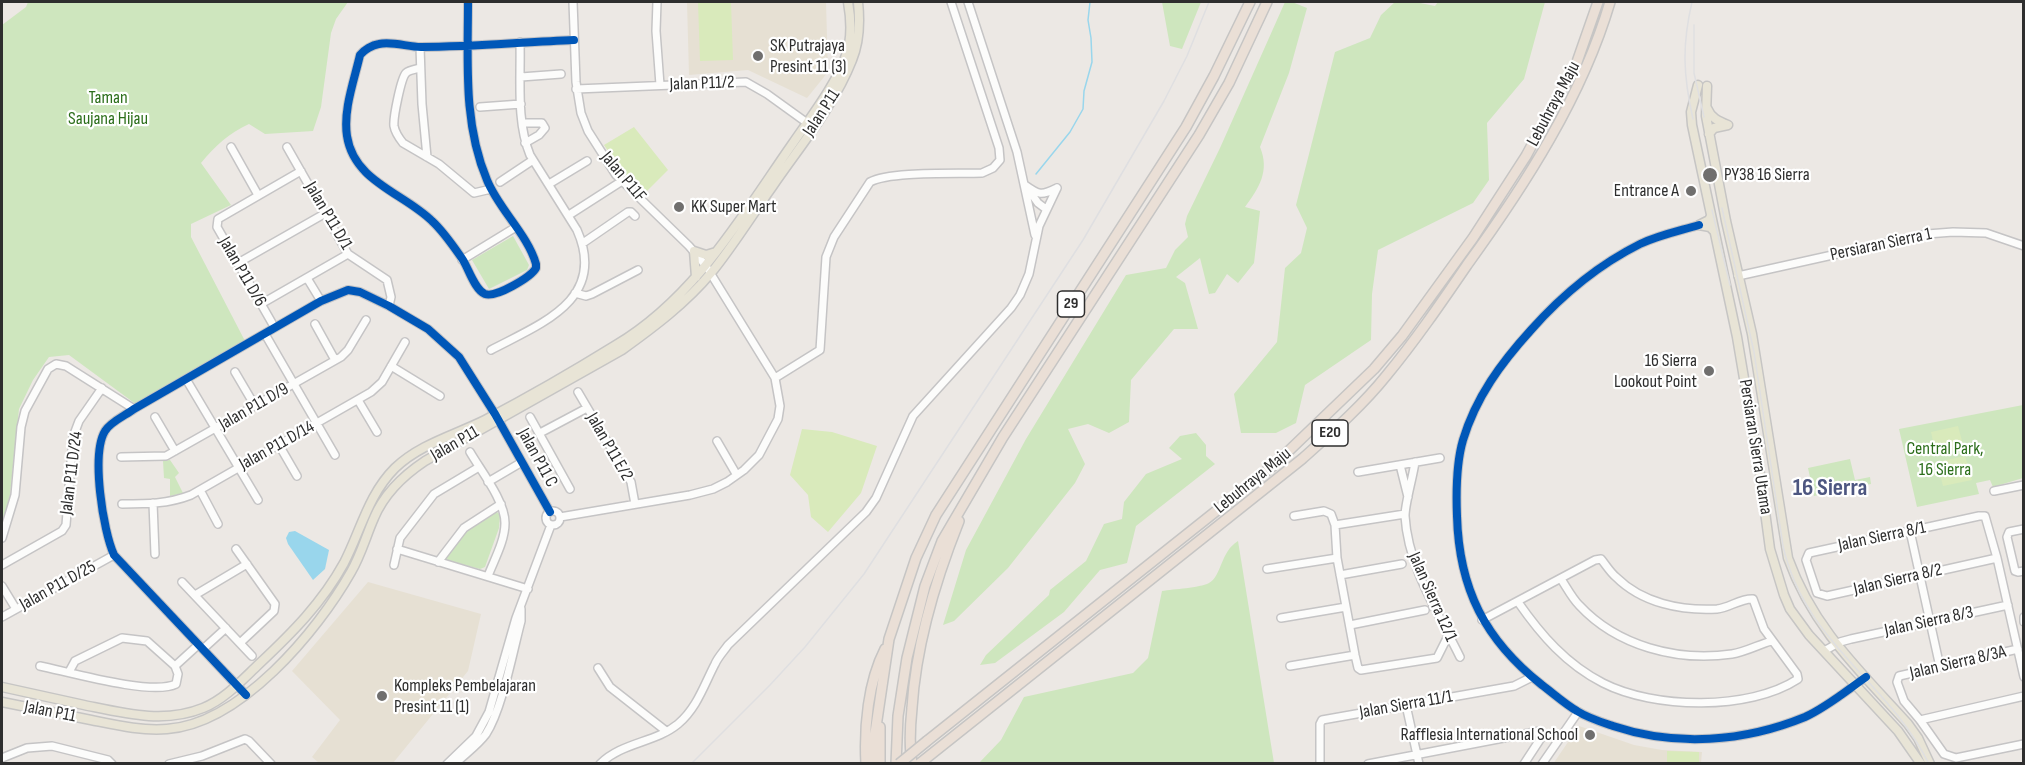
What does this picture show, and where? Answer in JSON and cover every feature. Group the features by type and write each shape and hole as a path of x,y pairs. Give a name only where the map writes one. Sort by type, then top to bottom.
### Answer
{"highway":[{"path":"1224,57 1244,2"},
{"name":"29","path":"880,764 880,701 889,639 916,558 936,515 1186,127 1224,57 1250,2"},
{"name":"29","path":"897,764 901,691 922,596 942,541 1072,330 1199,135 1229,83 1267,2"},
{"name":"Lebuhraya Maju","path":"897,764 1274,465 1313,431 1374,369 1402,336 1473,238 1520,166 1577,62 1598,2"},
{"name":"Lebuhraya Maju","path":"922,761 1302,459 1385,378 1481,246 1536,162 1587,67 1610,2"},
{"path":"904,764 905,728 927,613 948,547 971,491"},
{"path":"866,764 865,750 871,695 878,663 889,639"},
{"path":"912,764 910,738 914,686"},
{"path":"873,764 880,701"}],"main road":[{"name":"Jalan P11","path":"2,687 127,714 161,717 206,707 237,685 297,628 326,593 350,549 371,500 399,465 426,446 496,417 622,350 680,304 709,269 810,125 846,56 850,27 848,2"},
{"name":"Jalan P11","path":"2,702 132,728 155,730 182,727 205,720 226,710 246,695 303,640 332,603 352,571 380,507 398,483 417,466 619,344 676,300 696,277 709,269 716,252 842,81 853,58 859,33 858,2"},
{"name":"Persiaran Sierra Utama","path":"1921,764 1898,731 1824,651 1790,609 1770,549 1741,357 1692,125 1691,112 1702,88 1738,276 1752,334 1788,558 1810,607 1836,645 1908,724 1918,738 1930,764"},
{"path":"1706,108 1715,120 1728,125 1718,126 1711,130 1710,134"},
{"path":"1699,225 1709,220 1711,216"},
{"path":"1699,225 1706,225 1714,231"},
{"path":"696,277 694,251 706,255 716,252"}],"street":[{"path":"468,2 468,45 468,105 475,145 491,189 535,259 536,268 530,275 496,295 488,295 480,291 462,260 431,219 366,174 356,159 347,137 347,114 360,55 380,43 420,47 468,45 520,42 574,40"},
{"name":"Jalan P11F","path":"573,2 576,89 580,113 588,131 622,182 694,251 709,269 775,378"},
{"path":"657,2 656,31 660,85"},
{"path":"687,494 713,489 737,476 759,455 778,419 780,406 775,378 820,350 826,257 834,237 870,182 880,178 900,176 982,172 993,168 1000,160 992,121 951,2"},
{"path":"968,2 1017,152 1036,238"},
{"path":"490,350 549,320 561,311 575,293 585,258 583,243 569,215 533,160 525,143 521,104 520,42"},
{"path":"420,47 427,157"},
{"path":"420,69 408,71 404,77 394,119 394,129 403,143 450,173 474,193 491,189"},
{"path":"520,77 561,74"},
{"name":"Jalan P11/2","path":"576,89 746,82 810,125"},
{"path":"480,107 521,104"},
{"path":"522,123 537,123 544,125 545,128 539,135 525,143"},
{"path":"231,147 258,195 301,171"},
{"name":"Jalan P11 D/1","path":"287,147 348,254 387,280 391,290 389,306"},
{"path":"500,182 533,160"},
{"path":"549,184 587,160"},
{"path":"569,215 622,182"},
{"path":"600,764 624,747 678,724 696,704 716,663 728,645 866,512 876,498 913,416 1011,308 1020,294 1029,274 1036,238 1046,209 1058,188 1037,194 1025,185"},
{"path":"1025,185 1033,198 1046,209"},
{"name":"Jalan P11 D/6","path":"258,195 218,219 217,227 272,324"},
{"path":"583,243 628,212 635,216"},
{"path":"238,263 324,214"},
{"path":"1699,225 1641,243 1591,274 1546,313 1504,360 1488,384 1476,406 1462,444 1458,477 1456,505 1460,559 1470,591 1482,620 1516,662 1532,677 1578,712 1632,732 1671,738 1719,740 1772,729 1826,706 1866,677"},
{"path":"462,260 516,227"},
{"name":"Persiaran Sierra 1","path":"1738,276 1927,234 1979,232 2024,246"},
{"path":"261,304 348,254"},
{"path":"575,293 586,296 592,294 638,270"},
{"path":"307,278 321,301"},
{"name":"Jalan P11 C","path":"114,555 107,535 101,504 101,441 105,430 134,408 321,301 348,290 360,292 389,306 428,329 459,357 550,512"},
{"name":"Jalan P11 D/9","path":"121,458 159,457 175,451 216,428 336,360 348,350 366,320"},
{"path":"315,324 336,360"},
{"path":"265,334 335,455"},
{"name":"Jalan P11 D/14","path":"122,504 177,501 317,424 377,387 405,342"},
{"path":"2,538 17,485 21,427 25,411 48,369 56,364 66,366 134,408"},
{"path":"391,366 440,396"},
{"path":"236,372 255,406"},
{"path":"186,379 258,500"},
{"name":"Jalan P11 D/24","path":"2,565 62,531 66,525 72,437 79,421 102,388"},
{"name":"Jalan P11 E/2","path":"578,392 631,482 635,504"},
{"path":"358,400 377,432"},
{"path":"540,433 587,408"},
{"path":"155,417 175,451"},
{"path":"530,417 570,489"},
{"path":"717,441 735,472"},
{"path":"560,517 687,494 711,485 735,472 761,444 765,443"},
{"path":"279,445 297,476"},
{"path":"470,452 501,504 505,525 488,576"},
{"path":"1358,472 1440,458"},
{"path":"488,482 522,462"},
{"name":"Jalan Sierra 12/1","path":"1415,462 1405,514 1412,558 1460,657"},
{"path":"1400,465 1408,500"},
{"path":"393,566 404,531 434,494 479,467"},
{"path":"1994,491 2024,486"},
{"path":"200,490 218,524"},
{"path":"153,503 154,554"},
{"path":"438,562 464,528 501,504"},
{"path":"551,525 546,519 550,512 557,512 560,517"},
{"path":"1294,516 1327,512 1331,514 1335,525 1337,558 1358,668 1361,670 1437,658 1449,634"},
{"path":"1335,525 1405,514"},
{"name":"Jalan Sierra 8/1","path":"1810,575 1806,560 1809,553 1979,516 1987,518 1997,558"},
{"path":"551,525 558,523 560,517"},
{"path":"447,764 474,738 491,708 516,618 551,525"},
{"path":"2021,572 2015,571 2007,537 2008,532 2024,529"},
{"path":"1910,531 1941,667"},
{"path":"236,549 276,608 240,643"},
{"path":"397,549 528,590"},
{"path":"114,555 246,695"},
{"name":"Jalan P11 D/25","path":"2,617 114,555"},
{"path":"1267,569 1337,558"},
{"path":"1997,558 2024,677"},
{"name":"Jalan Sierra 8/2","path":"1810,575 1818,593 1827,596 1997,558"},
{"path":"1482,620 1598,559 1603,561 1616,577 1645,598 1672,606 1719,609 1750,598 1754,602 1764,630 1797,674 1798,679 1769,692 1739,701 1716,703 1658,699 1629,692 1604,683 1556,650 1539,632 1518,602"},
{"path":"195,596 247,564"},
{"path":"1340,575 1402,564"},
{"path":"1561,579 1578,604 1590,615 1623,639 1643,647 1667,653 1707,656 1733,654 1771,641"},
{"path":"182,582 252,656"},
{"path":"2,586 16,609"},
{"name":"Jalan Sierra 8/3","path":"1824,651 1851,639 2008,605"},
{"path":"455,764 481,740 489,728 521,621 522,606"},
{"path":"1281,618 1346,607"},
{"path":"1350,625 1425,610"},
{"path":"2024,617 2024,622"},
{"path":"175,666 226,628"},
{"path":"40,666 69,672 146,687 169,687 176,684 178,678 175,666 152,644 126,637 75,661 69,672"},
{"name":"Jalan Sierra 8/3A","path":"1920,720 1899,690 1897,678 1899,676 2018,649"},
{"path":"1290,666 1355,655"},
{"path":"598,668 606,684 666,731"},
{"name":"Jalan Sierra 11/1","path":"1320,764 1320,724 1322,720 1514,686 1532,677"},
{"path":"2024,696 1920,720 1944,754 1956,758 2024,744"},
{"path":"1406,705 1419,764"},
{"path":"1542,764 1578,712"},
{"path":"1368,764 1540,731 1541,738 1524,764"},
{"path":"169,764 202,756 245,739 271,764"},
{"path":"2,758 27,748 51,746 108,760 112,764"},
{"path":"202,756 209,764"}],"shaded area":[{"name":"SK Putrajaya Presint 11 (3)","path":"687,2 826,2 828,72 807,98 748,70 689,75"},
{"name":"Kompleks Pembelajaran Presint 11 (1)","path":"368,582 481,614 468,671 393,763 319,763 312,757 340,720 292,671"},
{"name":"Rafflesia International School","path":"1579,726 1634,745 1662,750 1702,752 1701,763 1553,764"}],"green space":[{"name":"Taman Saujana Hijau","path":"28,2 348,2 336,19 331,33 321,107 313,131 265,134 249,124 223,140 201,163 231,205 191,224 191,237 245,341 137,405 69,355 49,357 33,380 19,409 10,495 2,525 2,25 26,7"},
{"path":"698,2 731,2 733,60 700,61"},
{"path":"1162,2 1201,2 1182,49 1170,46"},
{"path":"1285,2 1292,2 1307,8 1289,73 1260,147 1264,164 1262,179 1245,207 1260,211 1254,263 1238,283 1227,274 1215,293 1209,294 1200,258 1176,277 1185,283 1198,329 1174,329 1131,380 1129,422 1109,433 1088,424 1068,429 1085,464 1075,483 1008,568 954,621 943,625 966,550 1026,439 1126,275 1166,268 1175,250 1188,237 1185,224 1187,216"},
{"path":"1395,2 1415,2 1435,6 1438,2 1545,2 1524,79 1487,123 1489,180 1473,203 1378,250 1372,294 1371,340 1305,385 1296,423 1276,433 1241,433 1234,394 1277,342 1285,268 1301,253 1307,228 1296,205 1335,52 1370,38 1381,15"},
{"path":"634,127 668,170 644,194 618,166 604,145"},
{"path":"513,236 529,265 527,270 489,289 472,260"},
{"name":"Central Park, 16 Sierra","path":"2023,405 2023,478 1993,487 1990,480 1976,483 1979,494 1917,507 1899,429"},
{"path":"1958,426 1964,448 1936,455 1931,432"},
{"path":"802,429 832,432 877,446 861,493 828,532 811,517 808,495 790,475"},
{"path":"1196,433 1206,445 1206,456 1215,464 1136,526 1127,563 1100,570 1064,612 995,663 980,665 986,655 1049,595 1050,590 1086,561 1104,524 1122,519 1124,502 1146,474 1182,459 1169,448 1180,436"},
{"path":"1965,456 1972,480 1943,486 1937,462"},
{"path":"1850,459 1855,480 1870,477 1871,484 1814,496 1808,468"},
{"path":"170,460 179,473 175,477 183,493 170,496 170,479 164,478 163,461"},
{"path":"496,511 500,515 499,528 485,567 480,569 446,560 445,555 466,529"},
{"path":"1238,541 1274,763 979,763 1001,740 1024,697 1133,673 1148,658 1162,591 1209,583 1216,575 1228,551"},
{"path":"1667,751 1699,752 1699,763 1667,763"}],"water":[{"path":"295,531 329,550 325,569 313,580 288,544 286,538 289,532"}],"waterway":[{"path":"1036,174 1070,132 1083,109 1084,91 1092,62 1088,20 1090,2"}],"railway":[{"path":"691,764 805,647 864,574 1083,240 1164,101 1187,56 1209,2"},
{"path":"1692,2 1685,60 1693,119"},
{"path":"1694,25 1694,73 1704,117"},
{"path":"1722,208 1754,352 1783,546 1794,580 1809,610 1828,636 1892,709 1912,735 1929,764"},
{"path":"1712,210 1730,285"}],"cycle path":[{"path":"468,2 468,25 468,47 468,92 479,158 492,190 527,243 536,264 533,272 513,286 497,293 485,294 478,288 463,260 436,225 421,211 370,176 359,165 352,152 347,136 346,116 360,55 371,47 384,43 440,47 459,46 478,45 574,40"},
{"path":"1699,225 1640,244 1595,271 1568,293 1520,342 1482,395 1468,424 1458,468 1459,542 1470,590 1491,631 1522,668 1568,705 1586,716 1637,733 1685,739 1710,739 1758,732 1813,713 1866,677"},
{"path":"246,695 114,555 106,529 100,493 101,442 107,428 134,409 321,301 348,290 360,292 428,329 459,357 495,414 550,512"}],"place":[{"name":"SK Putrajaya Presint 11 (3)","path":"758,56"},
{"name":"PY38 16 Sierra","path":"1710,175"},
{"name":"Entrance A","path":"1691,191"},
{"name":"KK Super Mart","path":"679,207"},
{"name":"16 Sierra Lookout Point","path":"1709,371"},
{"name":"Kompleks Pembelajaran Presint 11 (1)","path":"382,696"},
{"name":"Rafflesia International School","path":"1590,735"}],"district":[{"name":"16 Sierra","path":"1830,489"}]}
